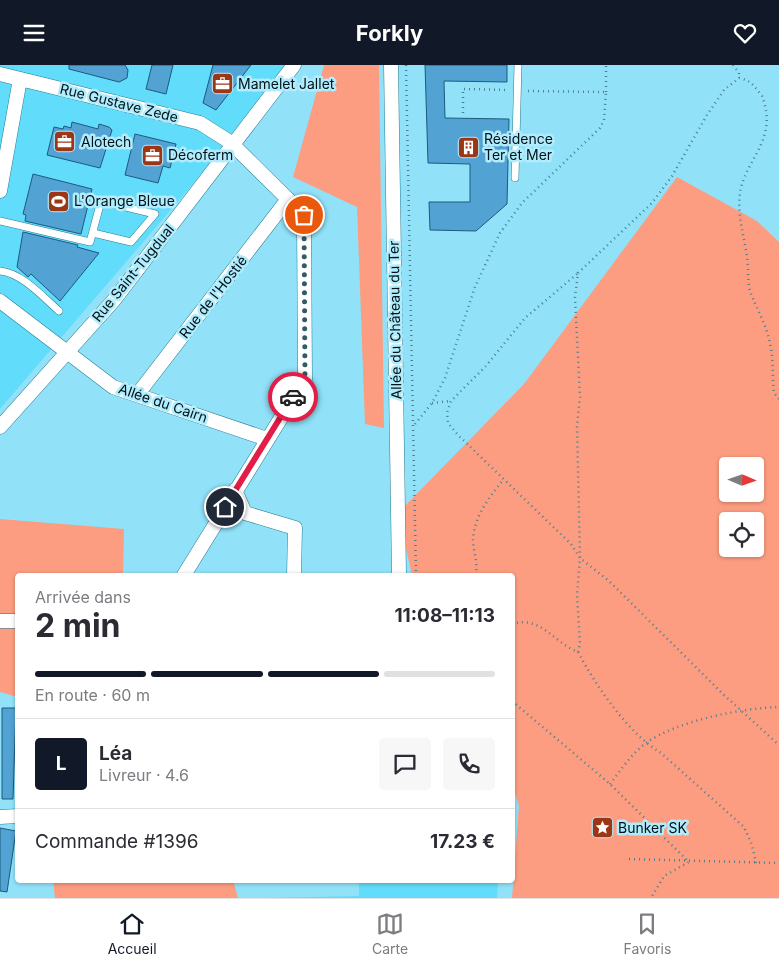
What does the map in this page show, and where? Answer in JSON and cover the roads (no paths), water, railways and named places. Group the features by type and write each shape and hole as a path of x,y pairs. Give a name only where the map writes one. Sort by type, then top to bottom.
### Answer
{"street":[{"name":"Rue Saint-Tugdual","path":"0,427 114,300 294,65"},
{"name":"Allée du Château du Ter","path":"391,65 399,573"},
{"name":"Rue Gustave Zede","path":"0,74 200,123 233,145 304,215 305,379 185,573"},
{"path":"0,191 20,79"},
{"name":"Rue de l'Hostié","path":"137,395 288,199"},
{"name":"Allée du Cairn","path":"0,301 43,331 66,352 113,387 267,439"},
{"path":"235,491 245,513 295,528 294,573"},
{"path":"0,621 15,621"},
{"path":"0,817 15,817"}],"lane":[{"path":"515,178 518,65"},
{"path":"0,221 90,242 101,201 155,214 131,242 93,233"},
{"path":"0,271 6,271 23,281 60,311"}],"place":[{"name":"Mamelet Jallet","path":"222,84"},
{"name":"Alotech","path":"65,142"},
{"name":"Résidence Ter et Mer","path":"468,147"},
{"name":"Décoferm","path":"152,155"},
{"name":"L'Orange Bleue","path":"58,201"},
{"name":"Bunker SK","path":"602,828"}]}
